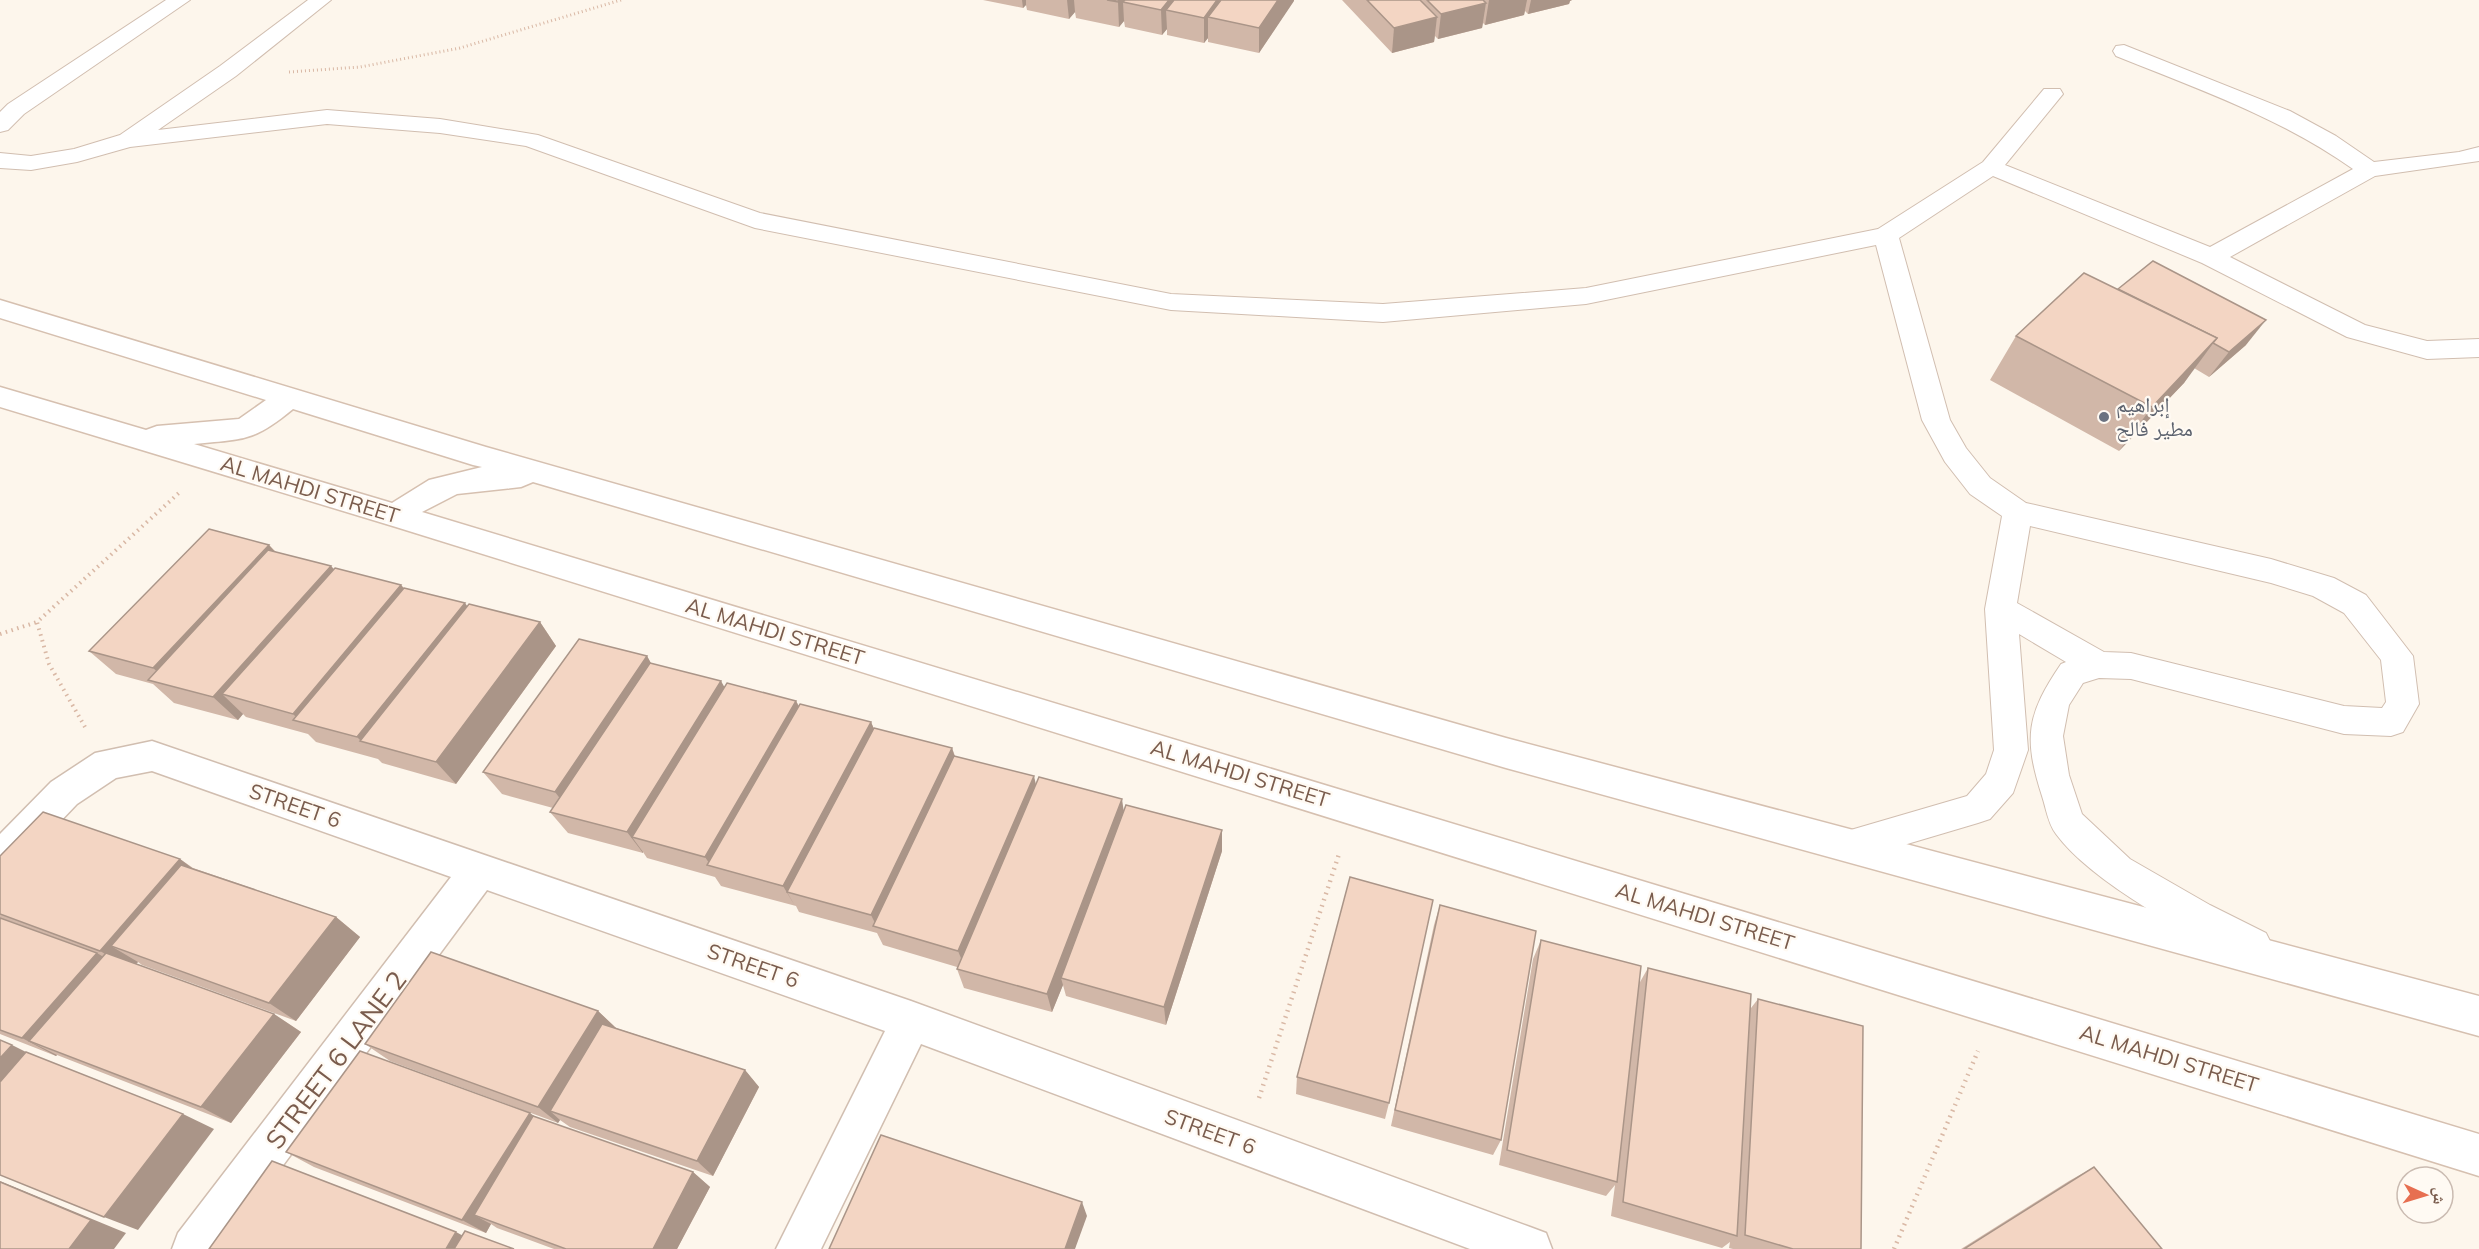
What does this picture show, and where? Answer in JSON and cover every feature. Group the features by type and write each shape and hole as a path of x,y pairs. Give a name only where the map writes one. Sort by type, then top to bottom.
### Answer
{"main road":[{"path":"0,309 552,476 1506,753 2479,1016"},
{"path":"140,439 244,429 257,423 290,396"},
{"name":"AL MAHDI STREET","path":"0,397 397,516 2479,1155"},
{"path":"397,516 424,493 443,485 496,477 552,476"},
{"name":"STREET 6","path":"0,859 64,793 108,764 152,756 912,1021 1530,1249"},
{"name":"STREET 6 LANE 2","path":"194,1249 479,871"},
{"path":"798,1249 912,1021"}],"lane":[{"path":"0,125 16,108 180,0"},
{"path":"128,140 228,71 321,0"},
{"path":"2124,51 2282,116 2328,141 2369,170"},
{"path":"1,162 31,163 77,155 128,140 327,117 440,126 530,140 755,220 1171,302 1383,313 1586,296 1886,235 1991,167 2052,94"},
{"path":"2211,257 2369,170 2479,154"},
{"path":"1991,167 2211,257 2356,331 2427,350 2479,348"},
{"path":"1886,235 1936,420 1955,455 1980,486 2017,512 2271,571 2323,587 2355,604 2397,656 2403,704 2391,722 2344,720 2131,666 2099,665 2072,673 2053,702 2046,736 2052,775 2068,824 2116,870 2197,917 2302,969"},
{"path":"1850,845 1978,808 2001,782 2011,750 2001,609 2017,512"},
{"path":"2001,609 2099,665"}],"path":[{"path":"228,71 289,72 372,64 460,48 621,0"},
{"path":"0,634 36,622 214,461"},
{"path":"36,622 39,641 48,664 108,764"},
{"path":"1244,1144 1354,809"},
{"path":"1894,1249 1997,1007"}],"building":[{"path":"1125,0 1169,0 1161,10 1123,2"},
{"path":"1174,0 1217,0 1204,18 1166,10"},
{"path":"1221,0 1278,0 1259,28 1208,17"},
{"path":"1367,0 1420,0 1437,17 1394,28"},
{"path":"1427,0 1483,0 1486,3 1441,14"},
{"path":"2153,261 2266,320 2229,352 2213,343 2217,338 2118,289"},
{"path":"2084,273 2217,338 2152,407 2016,336"},
{"path":"209,529 269,545 153,668 89,651"},
{"path":"268,550 331,566 213,697 148,680"},
{"path":"335,568 401,585 293,714 222,694"},
{"path":"404,588 465,603 357,737 293,720"},
{"path":"469,604 540,622 436,762 360,741"},
{"path":"579,639 647,656 555,792 483,772"},
{"path":"650,663 721,681 627,832 550,812"},
{"path":"727,683 796,701 705,857 632,837"},
{"path":"800,704 871,722 783,886 707,865"},
{"path":"874,728 952,748 871,915 787,892"},
{"path":"954,756 1034,776 958,951 873,926"},
{"path":"1039,777 1122,799 1047,994 957,969"},
{"path":"1126,805 1222,830 1164,1007 1061,978"},
{"path":"43,812 180,859 100,951 0,914 0,856"},
{"path":"181,865 336,917 269,1003 111,946"},
{"path":"1350,877 1433,900 1389,1103 1297,1077"},
{"path":"1440,905 1536,931 1501,1140 1395,1110"},
{"path":"0,918 97,953 22,1038 0,1030"},
{"path":"1541,940 1641,966 1617,1182 1507,1150"},
{"path":"431,952 598,1011 538,1107 365,1044"},
{"path":"106,953 274,1014 201,1107 29,1041"},
{"path":"1648,968 1751,994 1737,1236 1623,1202"},
{"path":"1758,999 1863,1026 1861,1249 1793,1249 1745,1235"},
{"path":"602,1024 745,1070 697,1161 550,1111"},
{"path":"0,1040 12,1045 0,1058"},
{"path":"360,1051 530,1113 462,1220 286,1152"},
{"path":"26,1052 183,1114 104,1217 0,1175 0,1082"},
{"path":"533,1116 693,1172 653,1249 566,1249 474,1215"},
{"path":"881,1135 1082,1202 1065,1249 829,1249"},
{"path":"272,1161 456,1232 446,1249 209,1249"},
{"path":"2094,1167 2162,1249 1964,1249"},
{"path":"0,1182 91,1220 69,1249 0,1249"},
{"path":"465,1231 514,1249 454,1249"}],"place":[{"name":"إبراهيم مطير فالح","path":"2104,417"}]}
